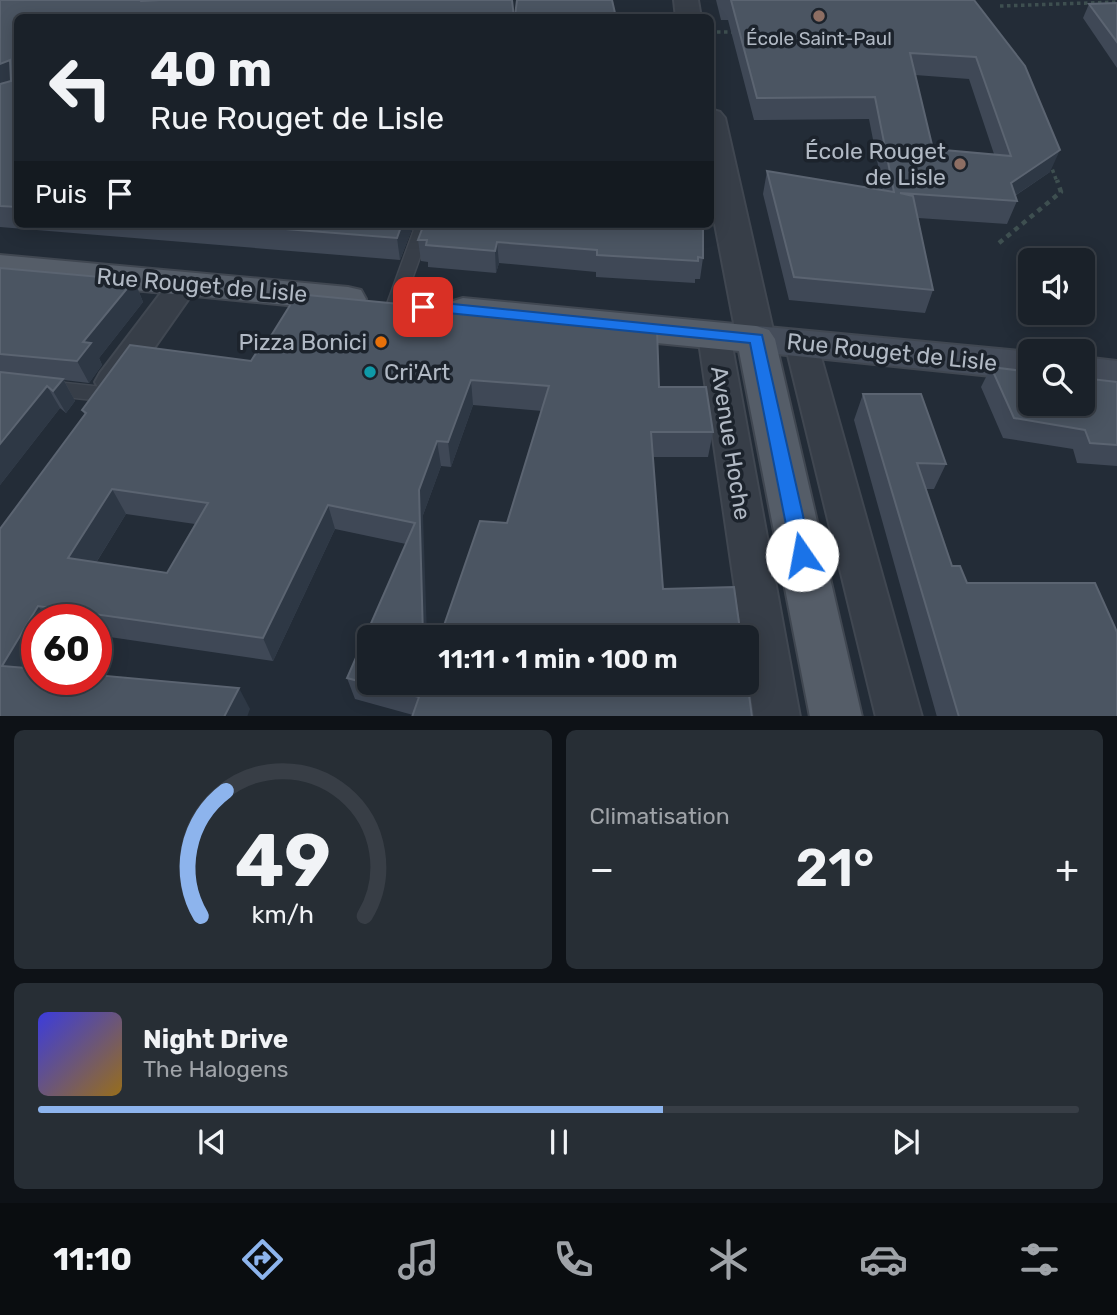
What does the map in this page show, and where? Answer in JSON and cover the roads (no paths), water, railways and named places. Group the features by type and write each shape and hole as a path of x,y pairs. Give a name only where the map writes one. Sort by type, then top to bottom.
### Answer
{"main road":[{"name":"Rue Rouget de Lisle","path":"0,266 1018,365"},
{"name":"Avenue Hoche","path":"735,337 836,716"},
{"path":"1095,372 1117,375"}],"street":[{"path":"714,155 735,337"},
{"path":"79,426 184,284"},
{"name":"Avenue Hoche","path":"735,337 777,716"},
{"path":"801,343 900,716"}],"lane":[{"path":"418,306 424,228"},
{"path":"0,383 103,394"}],"place":[{"name":"École Saint-Paul","path":"819,16"},
{"name":"École Rouget de Lisle","path":"960,164"},
{"name":"Pizza Bonici","path":"381,342"},
{"name":"Cri'Art","path":"370,372"}]}
